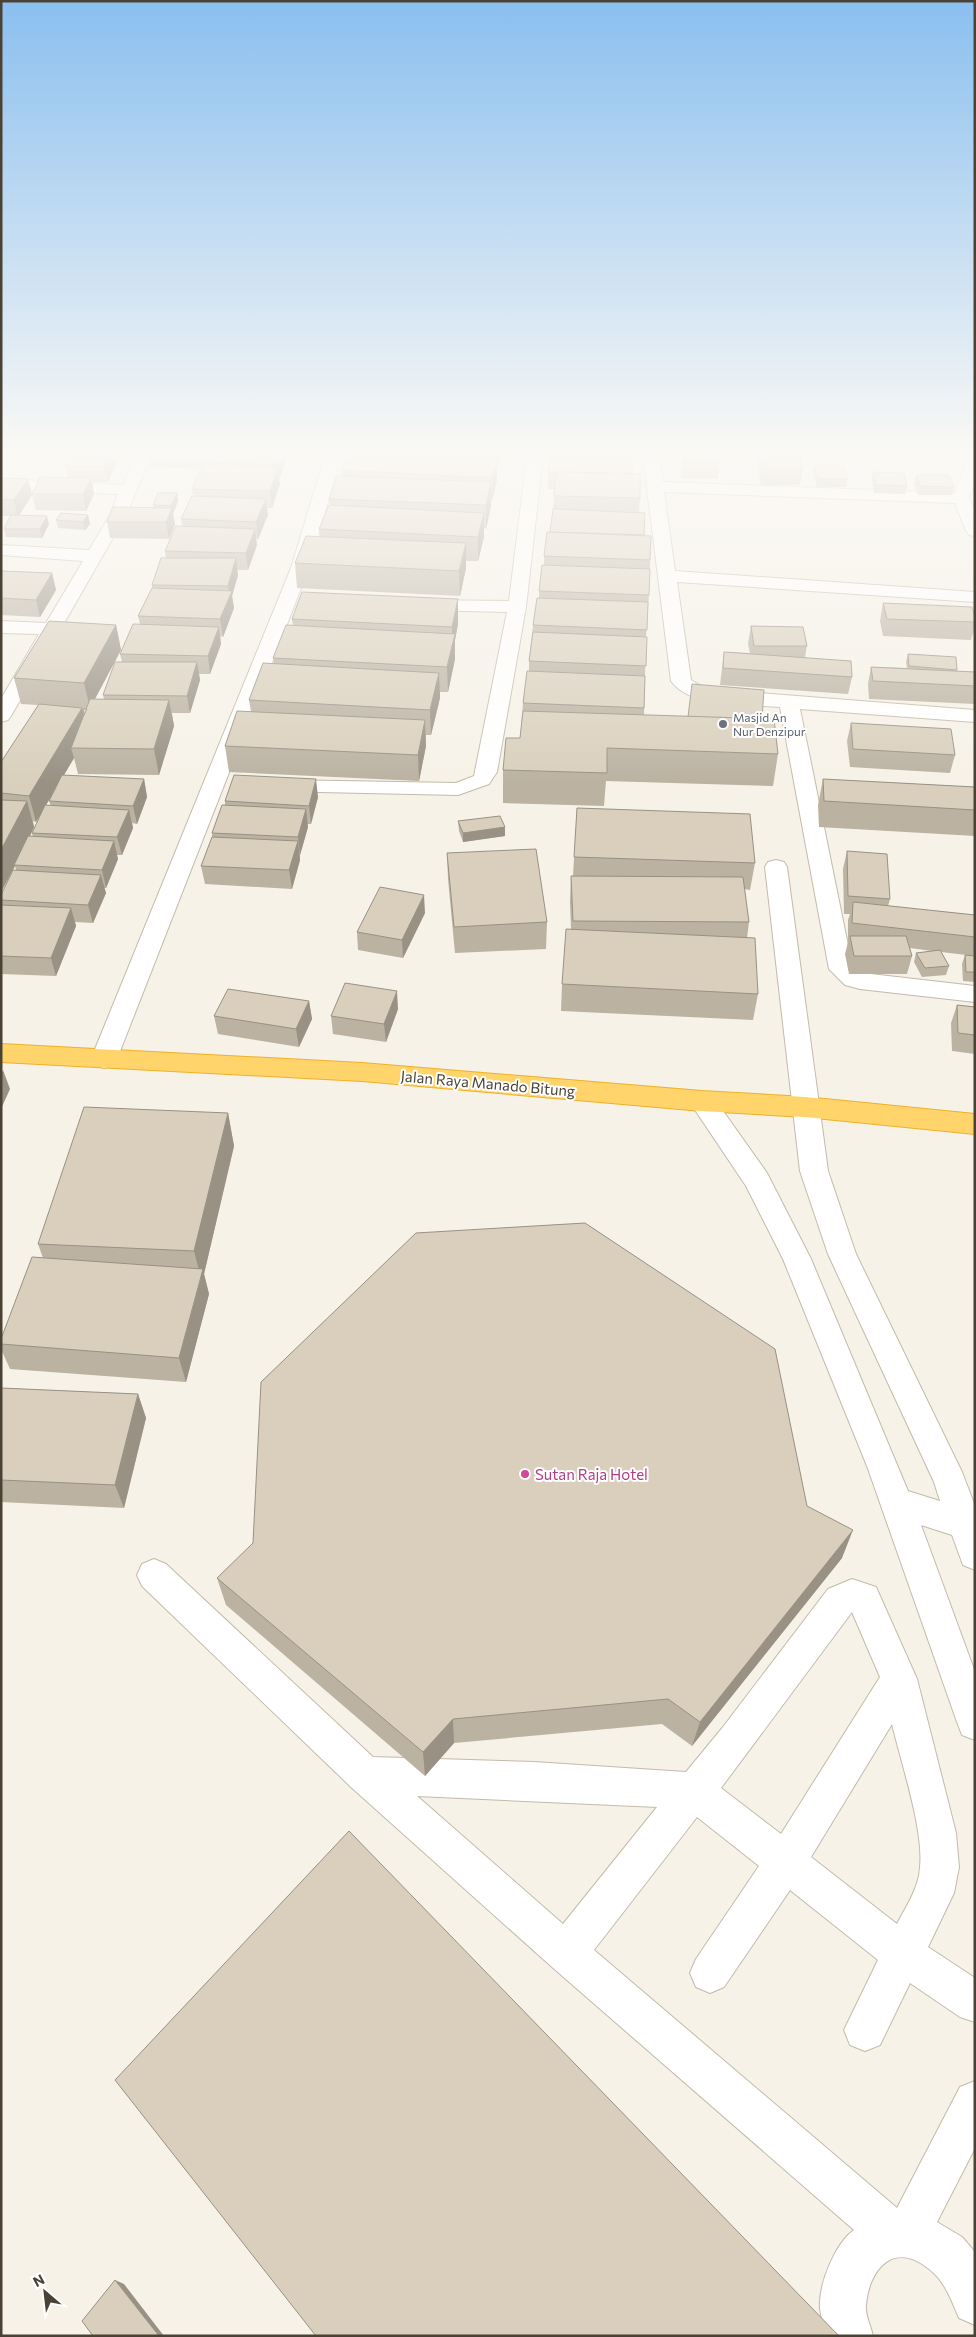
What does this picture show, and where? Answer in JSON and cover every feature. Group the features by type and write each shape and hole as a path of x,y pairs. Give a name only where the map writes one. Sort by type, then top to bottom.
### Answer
{"highway":[{"name":"Jalan Raya Manado Bitung","path":"1,1053 362,1072 702,1101 805,1107 975,1124"}],"street":[{"path":"1,716 89,565"},
{"path":"104,1059 224,785 296,602 301,565"},
{"path":"263,786 458,789 482,780 486,772 517,607 522,565"},
{"path":"667,565 681,681 687,688 702,695 975,716"},
{"path":"669,576 975,597"},
{"path":"402,604 517,607"},
{"path":"1,627 51,629"},
{"path":"789,702 841,969 854,979 860,981 975,994"},
{"path":"776,867 814,1171 842,1254 950,1482 969,1525 975,1554"},
{"path":"702,1101 757,1180 798,1258 896,1502 975,1722"},
{"path":"896,1502 969,1525"},
{"path":"154,1575 365,1775 566,1954 900,2234"},
{"path":"566,1954 846,1596 852,1594 864,1598 899,1679 937,1833 940,1867 934,1893 865,2030"},
{"path":"710,1973 785,1863 899,1679"},
{"path":"365,1775 534,1781 694,1791 903,1954 975,2002"},
{"path":"900,2234 975,2102"},
{"path":"850,2336 843,2307 848,2272 865,2245 900,2234 922,2237 950,2257 974,2291"}],"building":[{"path":"159,565 234,565 228,586 152,585"},
{"path":"337,565 460,565 459,571"},
{"path":"542,565 650,569 649,595 539,591"},
{"path":"1,571 52,573 36,600 1,598"},
{"path":"152,588 232,591 220,619 138,616"},
{"path":"302,592 458,599 452,627 292,619"},
{"path":"537,598 648,602 647,630 533,625"},
{"path":"883,603 972,607 975,622 887,619"},
{"path":"49,621 116,625 84,683 14,678"},
{"path":"133,624 219,627 208,656 120,654"},
{"path":"286,625 455,634 447,667 273,658"},
{"path":"751,626 803,627 807,646 754,646"},
{"path":"533,632 647,637 646,666 529,661"},
{"path":"724,652 851,661 852,677 723,668"},
{"path":"908,654 956,657 957,670 909,666"},
{"path":"115,662 197,662 187,696 103,695"},
{"path":"263,663 439,673 430,710 249,700"},
{"path":"871,667 975,672 975,686 873,681"},
{"path":"527,671 645,676 644,708 523,703"},
{"path":"692,684 764,690 762,719 688,717"},
{"path":"90,699 169,700 154,749 71,748"},
{"path":"39,704 82,708 29,796 1,793 1,762"},
{"path":"237,711 425,720 418,755 225,746"},
{"path":"523,711 774,719 778,754 607,748 607,773 503,770 506,738 520,738"},
{"path":"851,723 951,729 955,755 853,749"},
{"path":"62,775 144,779 133,806 49,801"},
{"path":"234,775 316,779 309,806 225,801"},
{"path":"823,779 975,787 975,810 824,801"},
{"path":"1,800 27,801 1,850"},
{"path":"45,805 129,810 117,837 32,833"},
{"path":"222,805 306,809 298,837 212,833"},
{"path":"577,808 750,814 755,863 574,857"},
{"path":"500,816 505,827 463,833 458,821"},
{"path":"28,836 114,841 102,870 14,865"},
{"path":"212,837 298,841 289,870 201,866"},
{"path":"536,849 547,922 454,927 447,853"},
{"path":"847,851 887,854 890,899 848,896"},
{"path":"13,870 101,875 88,905 1,900 1,895"},
{"path":"571,876 743,877 749,922 573,921"},
{"path":"380,887 424,895 402,940 357,932"},
{"path":"853,902 975,915 975,937 852,923"},
{"path":"1,905 71,908 51,958 1,956"},
{"path":"566,929 755,938 758,994 562,984"},
{"path":"850,936 906,936 912,956 854,956"},
{"path":"940,950 949,966 925,968 916,953"},
{"path":"965,955 975,956 975,972 966,972"},
{"path":"345,983 397,991 384,1024 331,1016"},
{"path":"228,989 309,1001 296,1029 214,1016"},
{"path":"957,1005 975,1007 975,1035 958,1033"},
{"path":"84,1107 228,1113 194,1251 38,1244"},
{"name":"Sutan Raja Hotel","path":"585,1223 775,1349 807,1506 853,1530 700,1722 668,1699 453,1719 423,1752 217,1578 253,1543 261,1382 416,1233"},
{"path":"32,1257 203,1269 179,1358 1,1344 1,1339"},
{"path":"1,1388 138,1394 115,1485 1,1480"},
{"path":"349,1831 839,2336 316,2336 115,2080"},
{"path":"115,2280 159,2336 93,2336 82,2321"}],"place":[{"name":"Masjid An Nur Denzipur","path":"723,724"},
{"name":"Sutan Raja Hotel","path":"525,1474"}]}
